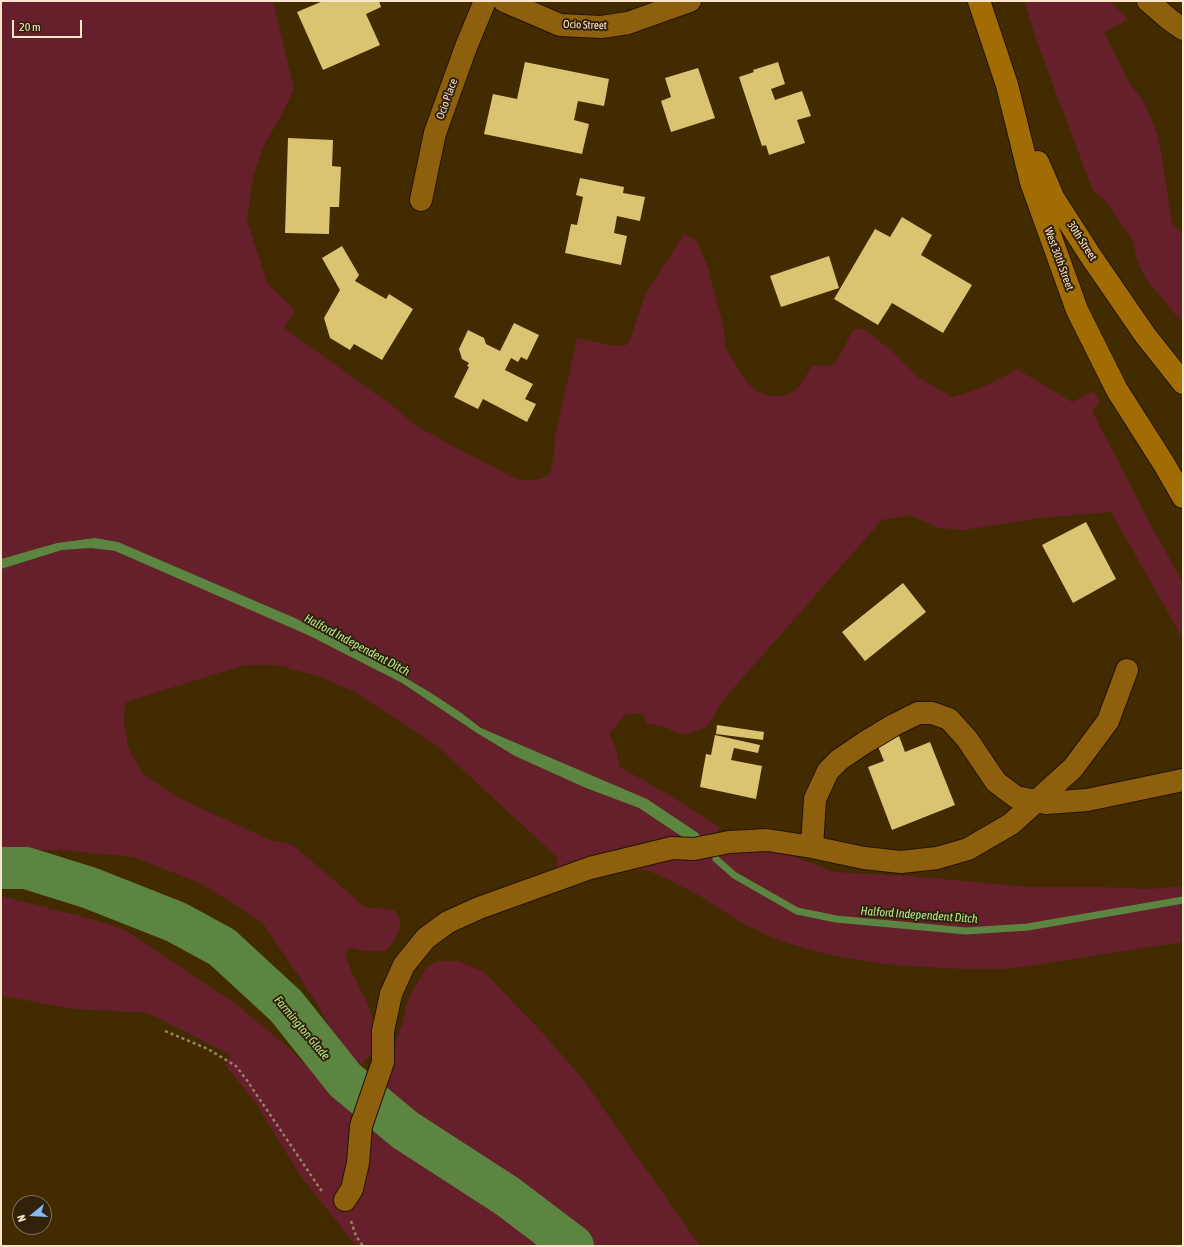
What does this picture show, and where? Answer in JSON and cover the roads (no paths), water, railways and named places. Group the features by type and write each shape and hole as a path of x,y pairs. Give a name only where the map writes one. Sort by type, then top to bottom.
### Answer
{"main road":[{"name":"West 30th Street","path":"979,1 1007,85 1031,182 1077,310 1117,390 1183,497"},
{"name":"30th Street","path":"1007,85 1054,199 1145,335 1183,383"}],"street":[{"name":"Ocio Place","path":"421,200 435,133 466,47 485,1"},
{"name":"Ocio Street","path":"504,1 560,25 601,27 628,23 690,1"},
{"path":"1148,1 1183,30"},
{"path":"345,1200 352,1189 358,1162 361,1126 383,1062 383,1031 391,994 404,965 426,938 448,922 479,908 590,868 672,848 694,849 729,842 767,840 812,847 864,858 901,862 937,858 968,849 1011,824 1073,768 1108,721 1127,670"},
{"path":"812,847 815,799 828,771 839,760 864,743 918,713 932,713 949,719 967,739 996,782 1016,797 1046,803 1087,800 1183,780"}],"waterway":[{"name":"Halford Independent Ditch","path":"716,859 734,875 797,911 836,919 966,931 1028,927 1183,900"},
{"name":"Farmington Glade","path":"1,868 26,868 90,888 176,922 222,947 286,1006 345,1080 405,1130 507,1196 573,1246"}]}
